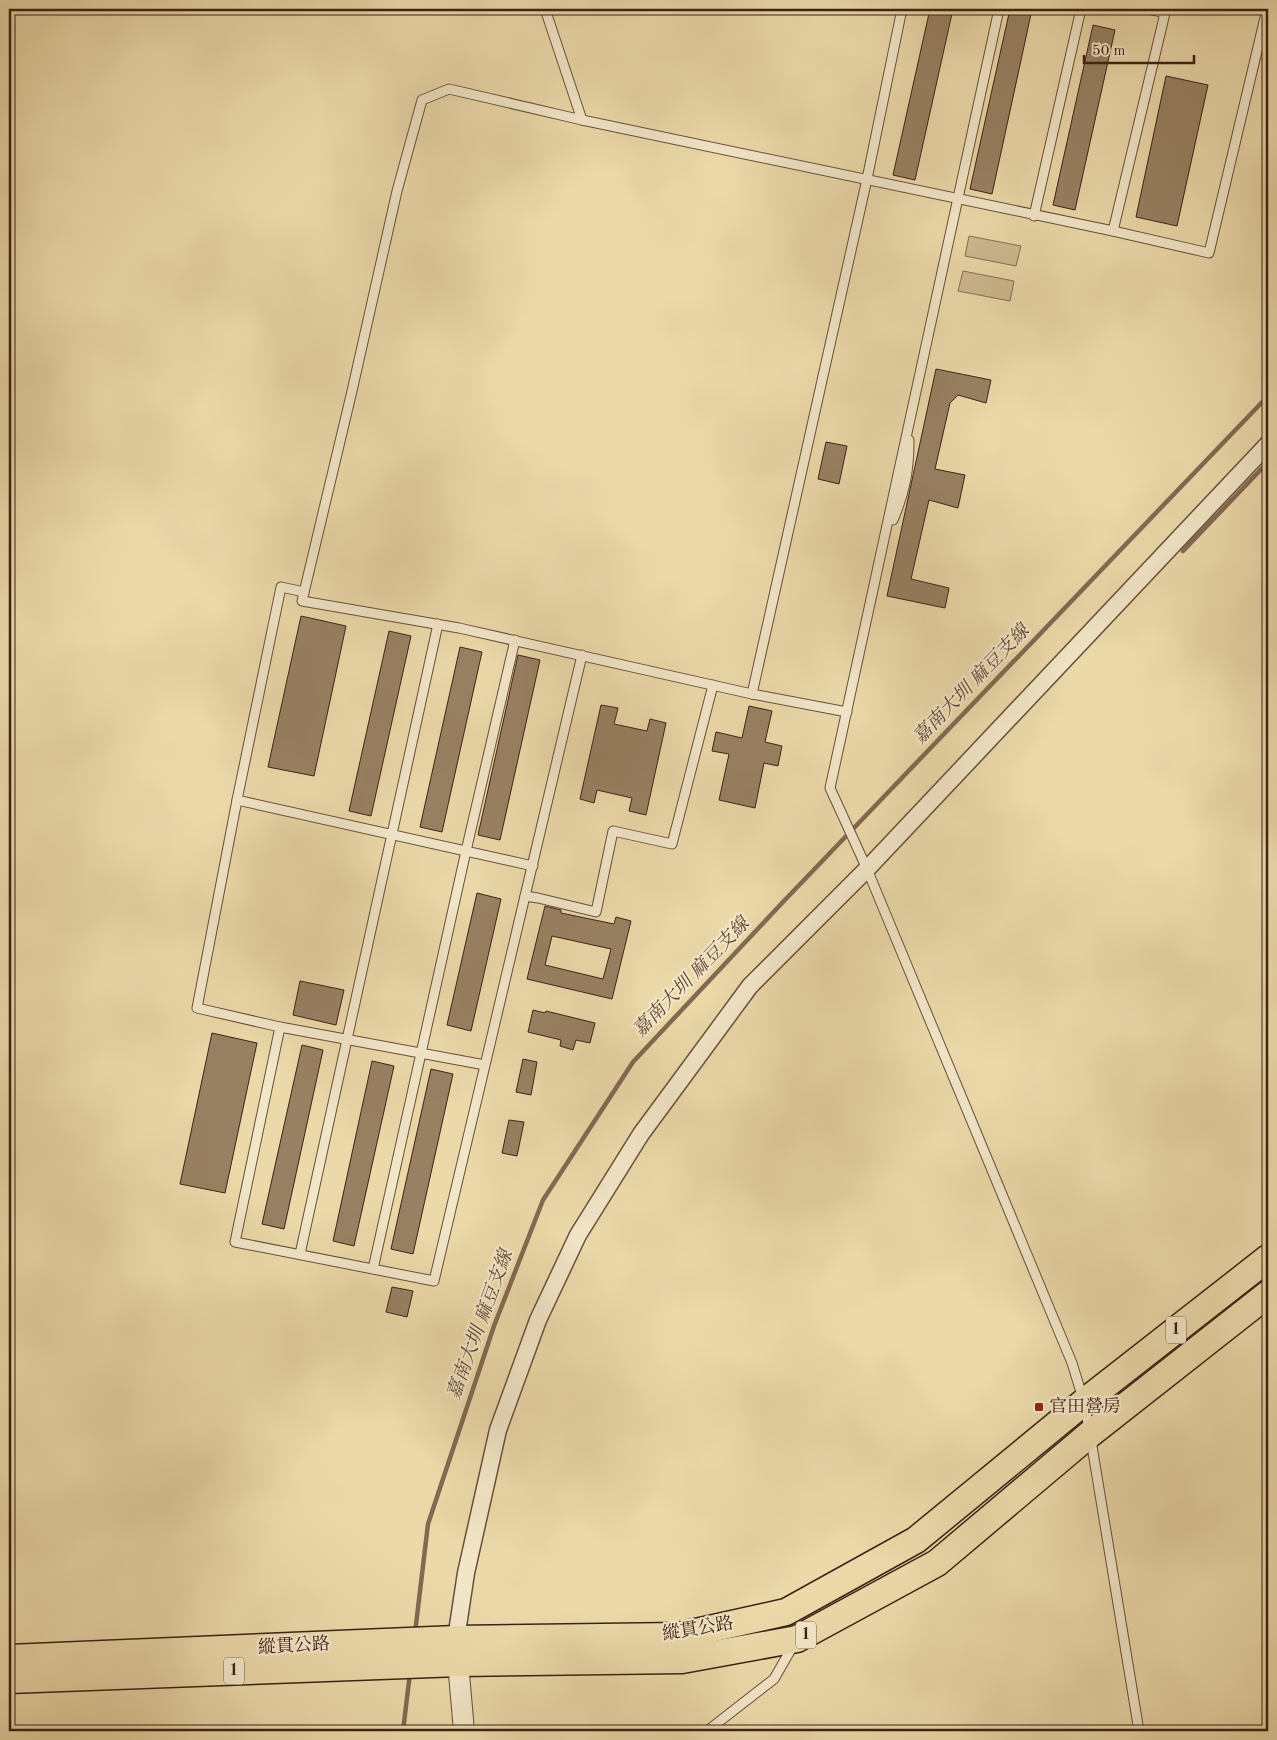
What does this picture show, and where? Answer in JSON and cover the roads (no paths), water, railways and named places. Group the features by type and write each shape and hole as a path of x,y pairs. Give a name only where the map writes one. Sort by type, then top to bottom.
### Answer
{"main road":[{"name":"縱貫公路","path":"9,1680 678,1636 786,1612 916,1540 1084,1402 1268,1258"},
{"name":"縱貫公路","path":"9,1658 457,1651 682,1660 797,1639 937,1563 1090,1434 1268,1294"}],"street":[{"path":"464,1731 457,1651 466,1573 498,1430 538,1320 578,1235 641,1134 750,986 867,868 1268,444"}],"lane":[{"path":"544,9 582,120"},
{"path":"752,694 867,179 902,9"},
{"path":"999,9 830,788 867,868 1072,1363 1084,1402 1090,1434 1139,1731"},
{"path":"1034,216 1080,9"},
{"path":"1113,231 1166,11 1148,9"},
{"path":"847,712 752,694 438,624 302,601 397,191 422,100 449,89 582,120 1113,231 1209,253 1267,9"},
{"path":"304,592 281,587 197,1008 280,1027 485,1064"},
{"path":"300,1254 438,624"},
{"path":"373,1269 515,640"},
{"path":"280,1027 235,1242 434,1281 582,655"},
{"path":"525,896 596,912 613,831 672,844 713,685"},
{"path":"237,800 533,866"},
{"path":"707,1731 774,1679 797,1639"}],"waterway":[{"name":"嘉南大圳 麻豆支線","path":"415,1633 428,1524 494,1326 543,1200 633,1062 782,903 1268,396"},
{"path":"1183,551 1268,462"},
{"name":"嘉南大圳 麻豆支線","path":"403,1731 410,1673"}],"place":[{"name":"官田營房","path":"1039,1407"}]}
